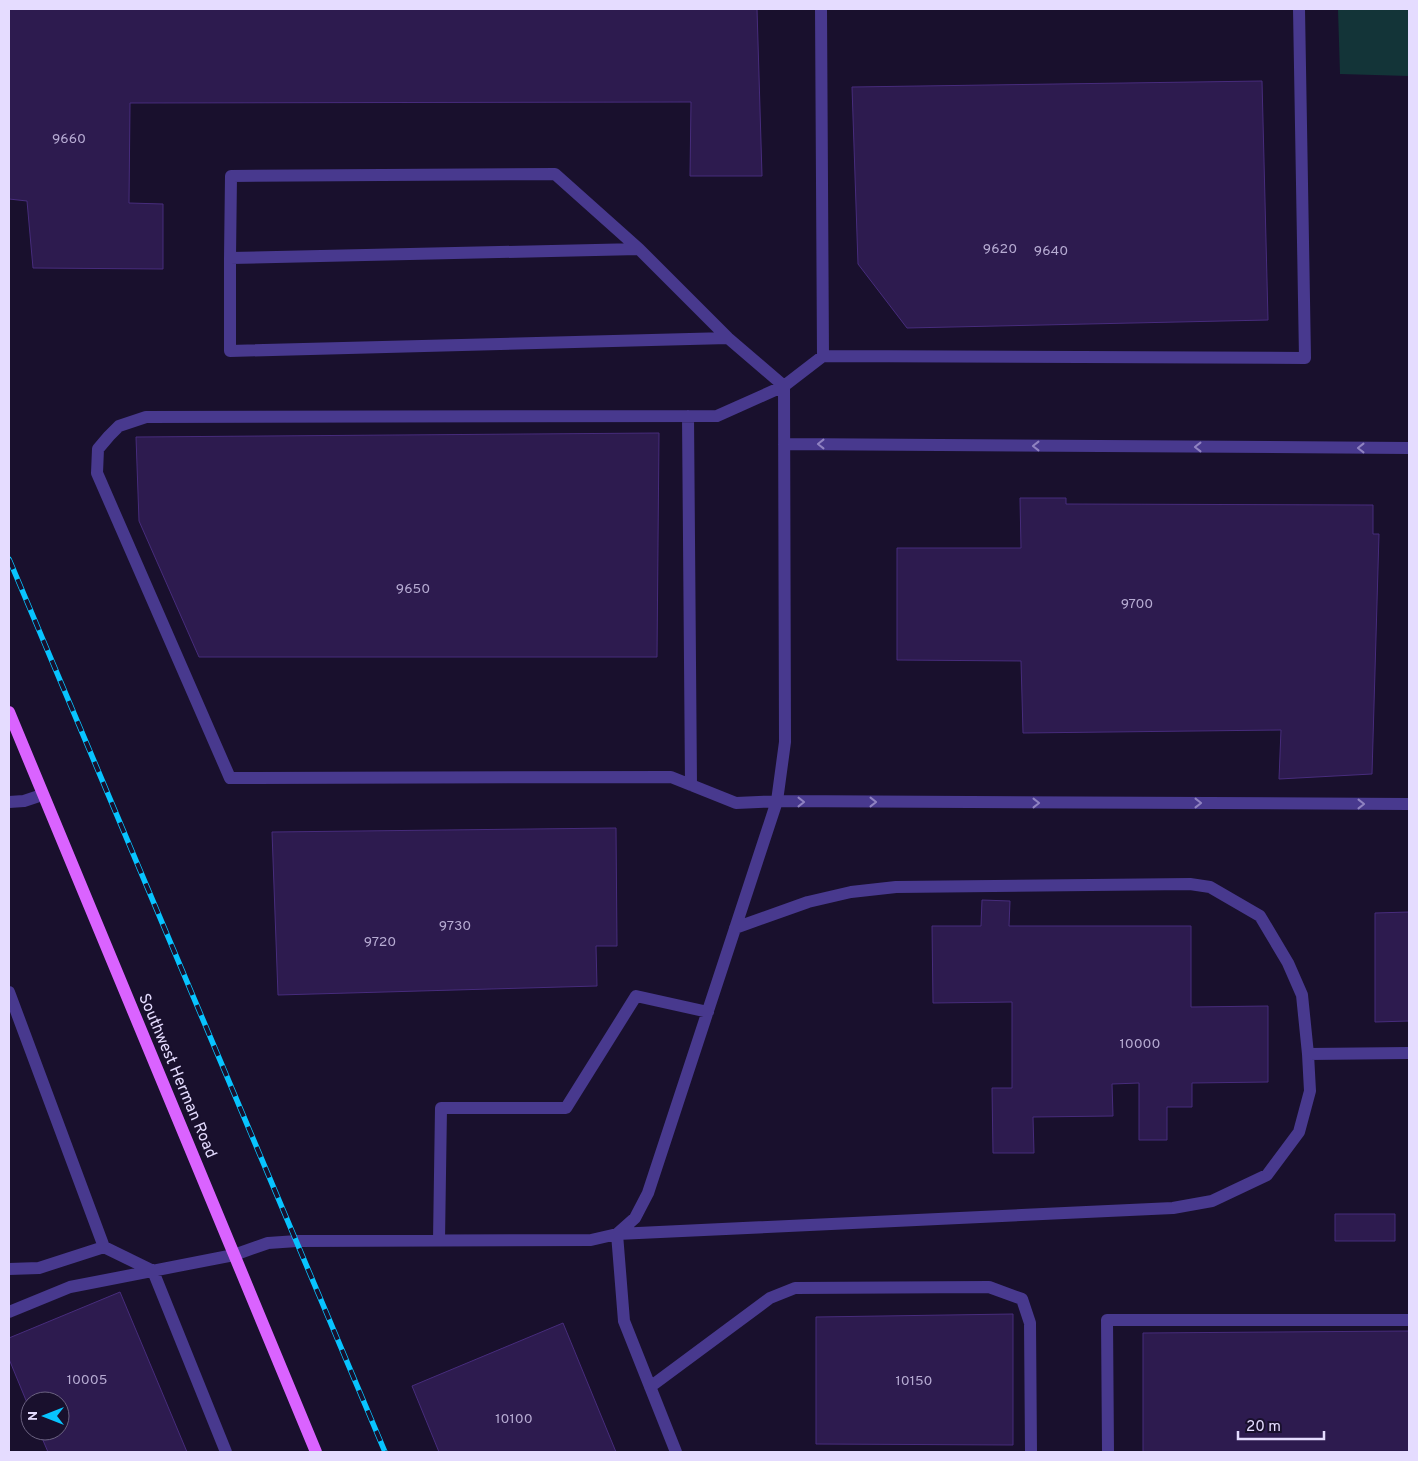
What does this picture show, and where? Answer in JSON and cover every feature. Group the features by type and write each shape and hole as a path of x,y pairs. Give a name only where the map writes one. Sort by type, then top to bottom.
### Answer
{"main road":[{"name":"Southwest Herman Road","path":"9,712 316,1452"}],"lane":[{"path":"821,9 822,356"},
{"path":"1300,9 1305,358 822,356 784,386 717,416 146,417 119,426 109,436 98,450 97,473 230,778 670,777 736,803 777,801 1409,804"},
{"path":"617,1234 635,1218 648,1192 777,801 785,742 784,386 728,338 639,250 555,174 231,176 230,351 728,338"},
{"path":"230,258 639,250"},
{"path":"688,416 691,785"},
{"path":"784,444 1409,448"},
{"path":"9,802 24,801 42,795"},
{"path":"9,1312 70,1287 234,1255 268,1243 297,1241 591,1240 617,1234 1173,1208 1212,1201 1267,1175 1299,1132 1310,1090 1302,995 1288,963 1260,916 1210,888 1190,884 896,887 851,892 808,902 736,928"},
{"path":"9,992 104,1247"},
{"path":"439,1240 441,1108 566,1108 636,996 708,1012"},
{"path":"1308,1054 1409,1053"},
{"path":"617,1234 624,1321 676,1452"},
{"path":"9,1269 39,1268 104,1247 153,1270 226,1452"},
{"path":"650,1388 770,1298 795,1288 990,1287 1022,1299 1030,1323 1031,1452"},
{"path":"1108,1452 1107,1320 1409,1320"}],"green space":[{"path":"1338,9 1409,9 1409,76 1340,74"}],"building":[{"path":"9,9 757,9 762,176 690,176 691,102 130,103 129,203 163,204 163,269 33,268 27,201 9,199"},
{"path":"1262,81 1268,320 907,328 858,264 852,87"},
{"path":"659,433 657,657 199,657 139,521 136,437"},
{"path":"1020,498 1066,498 1066,504 1373,505 1373,534 1379,534 1372,774 1279,779 1281,730 1023,733 1021,661 897,660 897,548 1021,548"},
{"path":"616,828 617,946 596,946 597,986 278,995 272,832"},
{"path":"982,900 1010,901 1009,926 1191,926 1191,1007 1268,1006 1268,1082 1192,1083 1192,1107 1167,1107 1167,1140 1139,1140 1139,1083 1112,1084 1113,1116 1033,1117 1034,1153 993,1153 992,1088 1012,1088 1012,1002 933,1003 932,926 981,926"},
{"path":"1409,912 1409,1021 1375,1022 1375,913"},
{"path":"1335,1214 1395,1214 1395,1241 1335,1241"},
{"path":"120,1292 187,1452 48,1452 43,1441 70,1441 70,1391 22,1391 9,1359 9,1338"},
{"path":"1013,1314 1013,1445 816,1444 816,1317"},
{"path":"563,1323 616,1452 439,1452 412,1386"},
{"path":"1409,1331 1409,1452 1143,1452 1143,1333"}],"railway":[{"path":"9,559 385,1452"}]}
